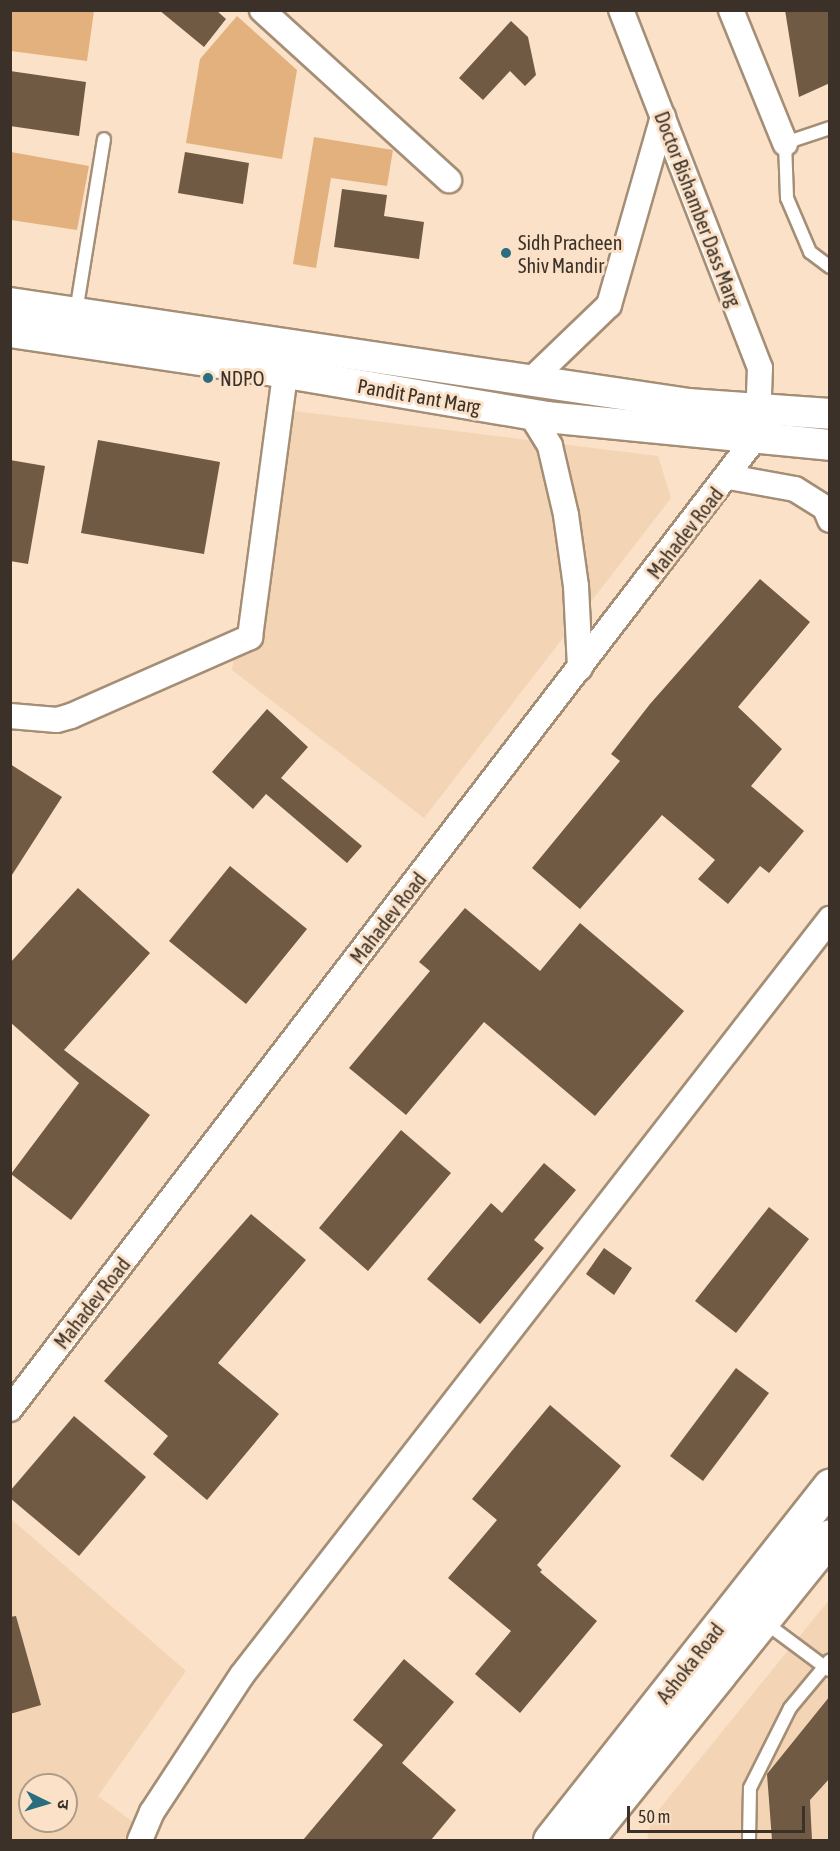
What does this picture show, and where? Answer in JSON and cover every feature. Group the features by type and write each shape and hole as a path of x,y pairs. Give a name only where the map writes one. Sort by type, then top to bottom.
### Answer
{"main road":[{"name":"Ashoka Road","path":"550,1840 830,1485"},
{"name":"Ashoka Road","path":"586,1840 830,1536"},
{"path":"787,1590 830,1564"}],"street":[{"path":"262,10 449,180"},
{"name":"Doctor Bishamber Dass Marg","path":"621,10 760,368 757,423"},
{"path":"731,10 785,143"},
{"path":"531,380 609,305 663,117"},
{"name":"Pandit Pant Marg","path":"10,303 688,405 757,423 830,446"},
{"name":"Pandit Pant Marg","path":"10,332 285,373 531,415 757,423 828,411"},
{"path":"10,716 57,720 70,716 250,637 285,373"},
{"path":"531,415 550,446 567,515 576,586 580,668"},
{"name":"Mahadev Road","path":"10,1409 729,477 757,423"},
{"path":"729,477 795,489 825,508 830,520"},
{"path":"140,1840 152,1812 242,1675 830,919"}],"lane":[{"path":"830,128 785,143 787,198 810,252 830,267"},
{"path":"76,312 104,139"},
{"path":"749,1840 750,1788 790,1708 828,1666 763,1620"}],"shaded area":[{"path":"11,10 94,11 87,61 11,51"},
{"path":"237,16 297,70 282,159 186,143 200,59"},
{"path":"314,137 393,150 387,186 331,178 316,268 293,264"},
{"path":"11,152 89,166 77,230 11,220"},
{"path":"270,408 658,456 671,498 424,818 232,670"},
{"path":"10,1518 186,1671 98,1796 157,1840 11,1840"},
{"path":"829,1600 829,1840 647,1840 652,1818"}],"building":[{"path":"159,10 216,10 226,19 204,47"},
{"path":"785,10 830,10 830,83 799,97"},
{"path":"511,21 528,37 536,75 525,86 510,71 483,100 459,78"},
{"path":"10,71 86,82 79,136 10,126"},
{"path":"185,152 249,163 243,204 178,193"},
{"path":"342,189 387,195 384,216 424,222 419,259 334,247"},
{"path":"98,440 220,462 204,554 81,533"},
{"path":"10,460 45,466 28,564 10,561"},
{"path":"760,579 810,622 738,707 782,749 751,786 804,831 769,873 760,866 728,904 698,879 715,860 662,815 580,909 532,868 620,761 611,754 650,704"},
{"path":"267,709 308,747 281,778 362,846 347,863 266,794 253,809 212,772"},
{"path":"10,764 62,797 10,878"},
{"path":"230,866 307,929 246,1004 169,941"},
{"path":"78,888 150,953 64,1050 150,1115 71,1220 11,1174 79,1083 10,1022 10,963"},
{"path":"465,908 540,971 580,923 684,1011 595,1116 484,1022 406,1115 349,1068 430,971 419,962"},
{"path":"401,1130 451,1173 368,1271 319,1228"},
{"path":"544,1163 576,1190 534,1240 544,1248 480,1324 427,1279 491,1203 502,1213"},
{"path":"769,1207 809,1239 736,1333 695,1301"},
{"path":"251,1214 306,1260 218,1363 279,1414 207,1500 153,1454 168,1436 104,1381"},
{"path":"604,1248 632,1268 614,1295 586,1274"},
{"path":"736,1368 769,1393 703,1481 670,1456"},
{"path":"550,1405 621,1466 537,1565 542,1570 540,1572 597,1621 520,1713 475,1674 511,1631 448,1578 497,1520 472,1499"},
{"path":"74,1416 146,1477 79,1556 10,1498 10,1491"},
{"path":"16,1616 41,1705 10,1714 10,1617"},
{"path":"404,1659 454,1702 402,1763 456,1810 431,1840 303,1840 383,1745 353,1720"},
{"path":"830,1696 830,1778 810,1800 812,1840 772,1840 767,1774"}],"place":[{"name":"Sidh Pracheen Shiv Mandir","path":"506,253"},
{"name":"NDPO","path":"208,378"}]}
